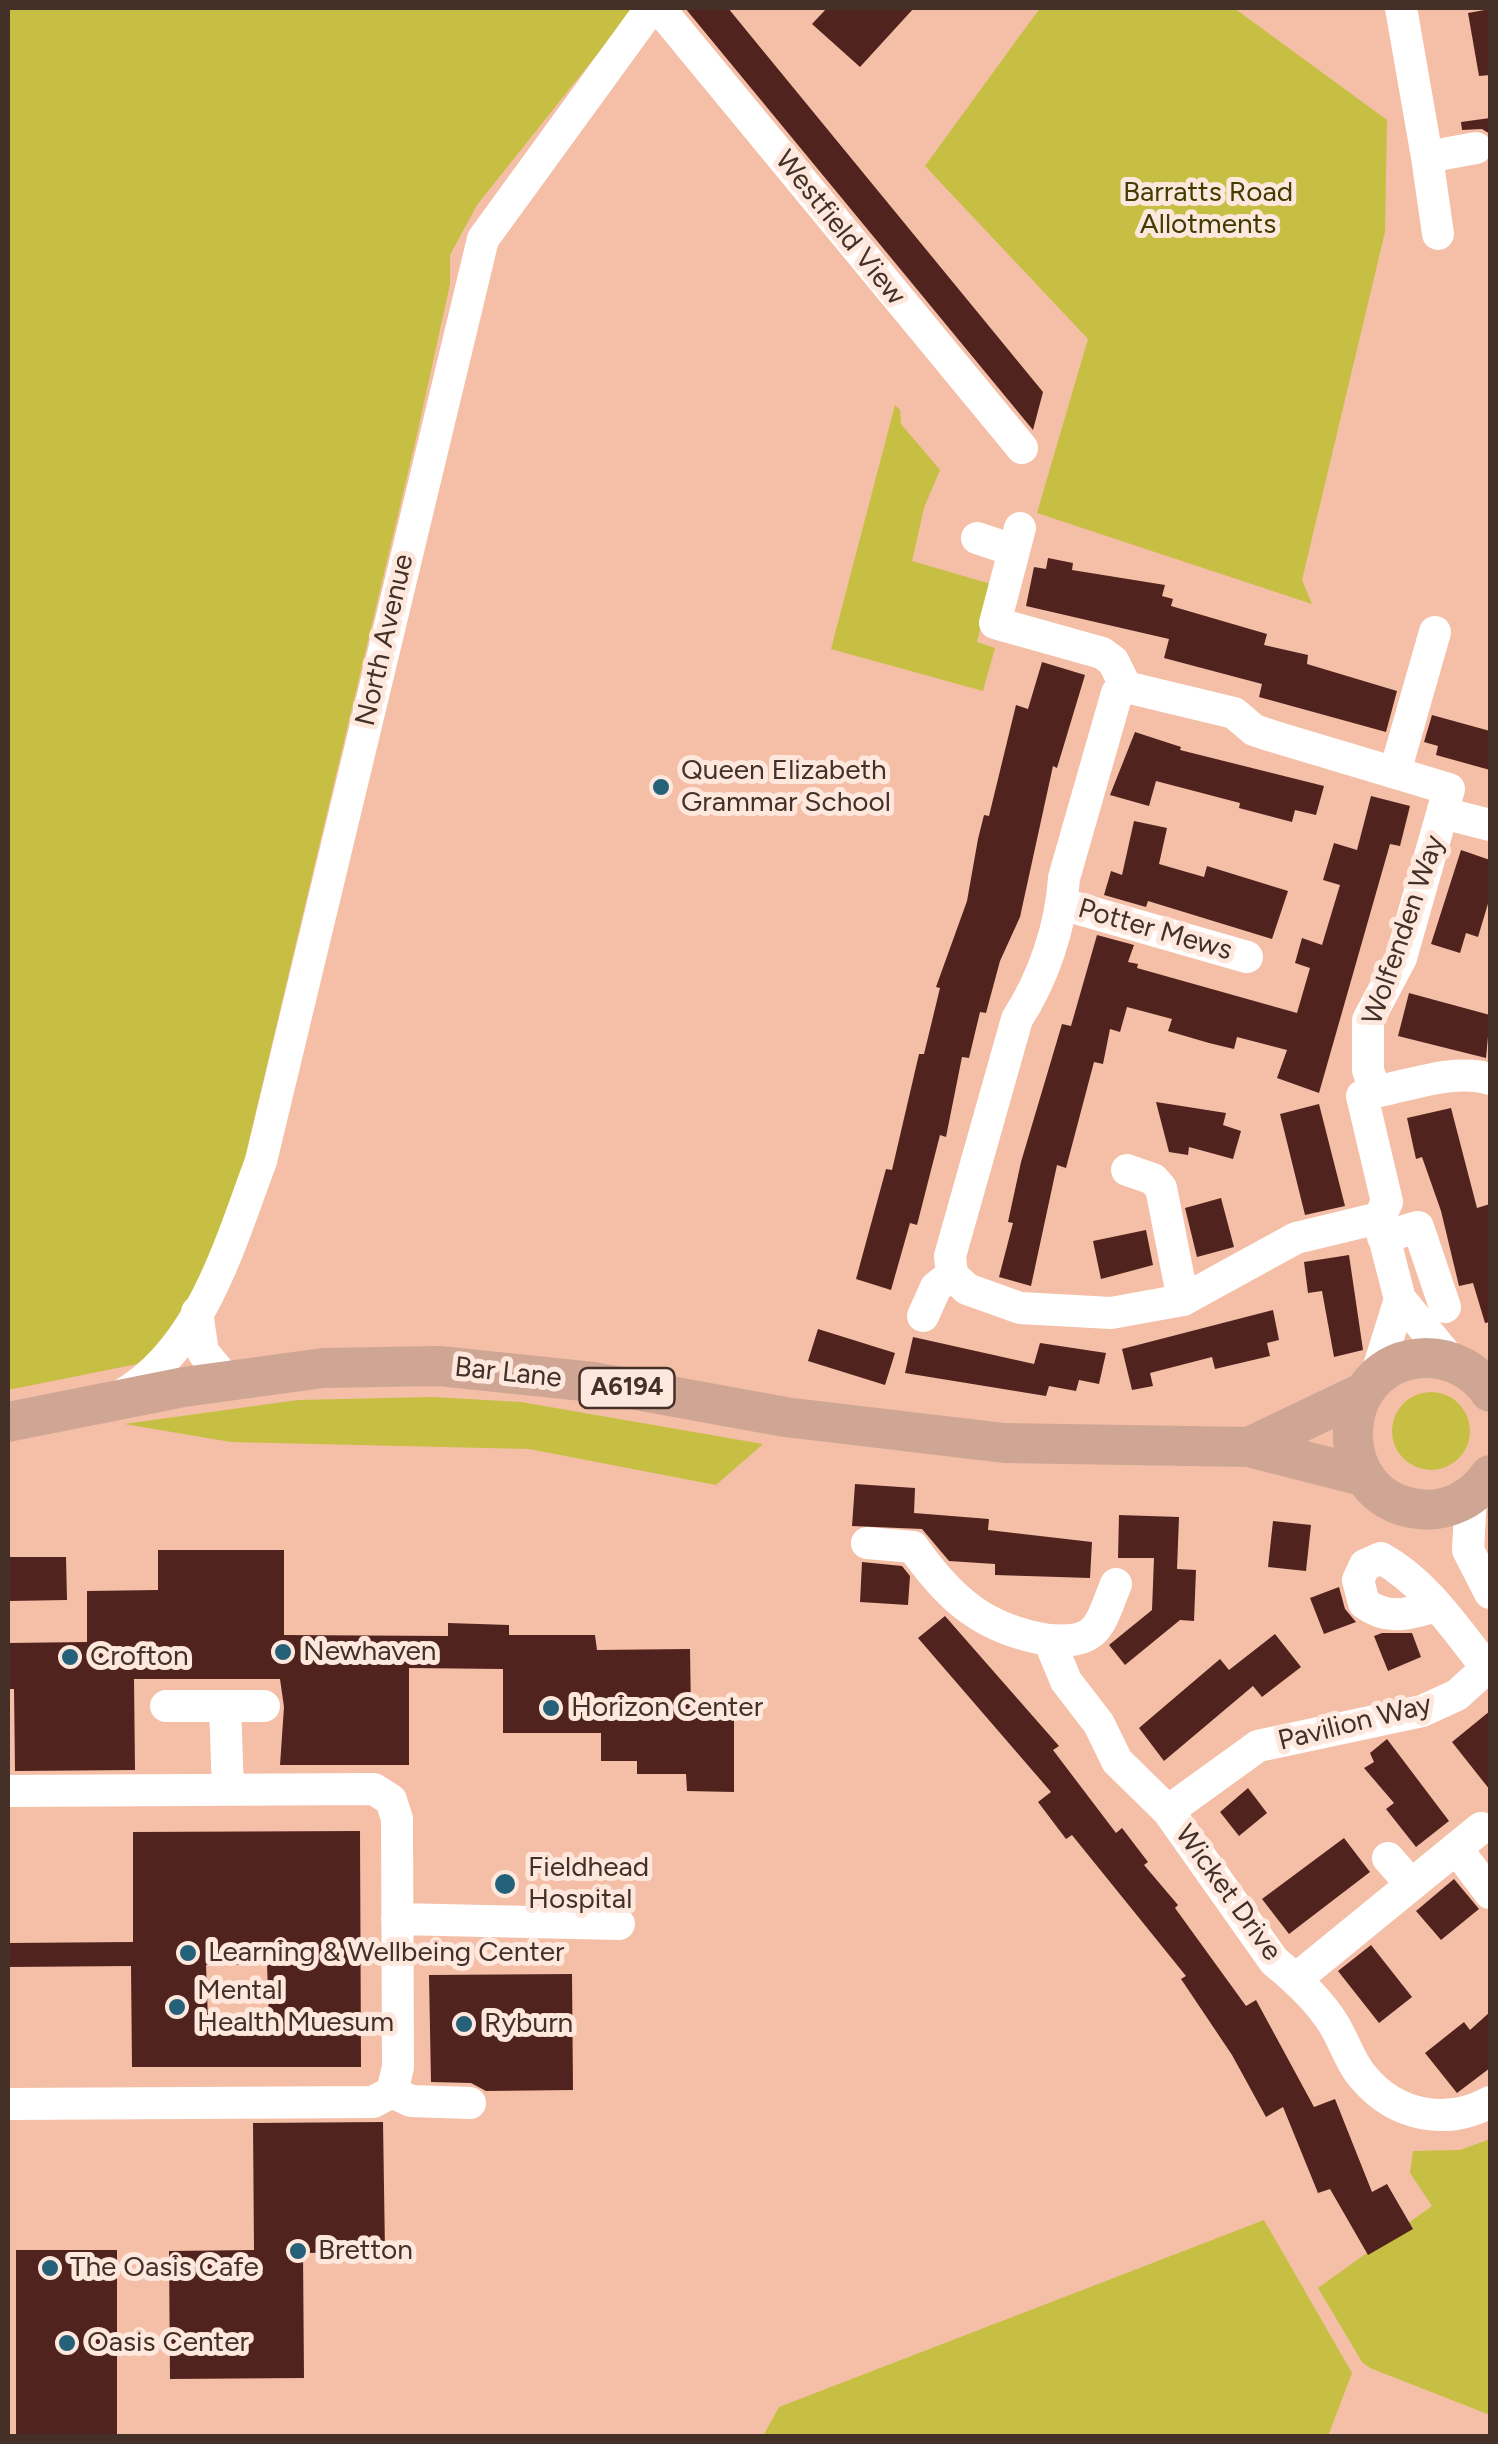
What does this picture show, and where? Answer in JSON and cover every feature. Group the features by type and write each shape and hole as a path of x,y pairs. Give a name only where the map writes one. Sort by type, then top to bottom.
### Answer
{"main road":[{"name":"A6194","path":"1369,1385 1415,1358 1475,1371"},
{"name":"Bar Lane","path":"8,1422 227,1381 322,1368 439,1366 594,1382 785,1416 1004,1443 1249,1446 1363,1476"},
{"name":"Bar Lane","path":"1249,1446 1369,1385"},
{"path":"1363,1476 1350,1434 1369,1385"},
{"name":"A6194","path":"1363,1476 1389,1500 1426,1510"},
{"path":"1426,1510 1450,1507 1481,1485"}],"street":[{"name":"North Avenue","path":"107,1403 164,1365 197,1312 260,1161 483,239 651,8"},
{"name":"Westfield View","path":"659,8 1022,448"},
{"path":"1401,8 1438,234"},
{"path":"1427,157 1476,148"},
{"path":"978,538 1016,539 995,623 1102,653 1114,661 1126,686 1117,694 1064,878 1062,904 1034,992 1016,1019 950,1256 952,1275 967,1289 1020,1308 1112,1313 1183,1300 1296,1238 1381,1227 1418,1227 1446,1307"},
{"path":"1395,772 1435,632"},
{"name":"Wolfenden Way","path":"1126,686 1234,713 1254,730 1449,788 1401,958 1368,1020 1368,1070 1376,1092 1362,1096 1388,1202 1381,1227 1400,1300 1475,1371"},
{"path":"1443,813 1490,825"},
{"name":"Potter Mews","path":"1062,904 1247,956"},
{"path":"1376,1092 1449,1077 1490,1078"},
{"path":"1127,1170 1153,1179 1161,1188 1183,1300"},
{"path":"924,1316 936,1287 952,1275"},
{"path":"1369,1385 1400,1300"},
{"path":"197,1312 204,1352 227,1381"},
{"path":"1468,1550 1481,1485"},
{"path":"1426,1510 1468,1550 1490,1593"},
{"path":"867,1543 914,1547 930,1571 985,1622 1009,1634 1078,1642 1098,1630 1116,1584"},
{"path":"1437,1606 1489,1666"},
{"name":"Wicket Drive","path":"1049,1640 1066,1682 1099,1724 1118,1761 1168,1811 1274,1962 1296,1979 1332,2021 1363,2078 1405,2110 1436,2117 1490,2102"},
{"name":"Pavilion Way","path":"1168,1811 1258,1746 1422,1710 1457,1696 1489,1666"},
{"path":"166,1706 264,1706"},
{"path":"225,1706 228,1790"},
{"path":"8,1791 374,1789 391,1800 397,1819 398,2067 392,2092 373,2102 8,2104"},
{"path":"1296,1979 1469,1838 1490,1893"},
{"path":"1388,1858 1410,1883"},
{"path":"397,1919 619,1924"},
{"path":"392,2092 411,2101 470,2103"}],"green space":[{"path":"8,8 634,8 477,205 450,255 450,284 416,439 236,1195 201,1284 147,1362 8,1390"},
{"name":"Barratts Road Allotments","path":"1040,8 1234,8 1387,120 1385,232 1302,580 1312,604 1037,513 1088,339 925,166"},
{"path":"895,405 900,410 901,424 940,470 924,508 912,561 991,584 977,642 995,648 983,691 831,649"},
{"path":"1431,1392 1446,1395 1458,1404 1467,1416 1467,1446 1458,1458 1446,1467 1431,1470 1416,1467 1404,1458 1395,1446 1392,1431 1395,1416 1404,1404 1416,1395"},
{"path":"433,1397 521,1402 763,1444 716,1485 529,1449 231,1442 124,1424 298,1400"},
{"path":"1490,2139 1490,2415 1370,2368 1362,2362 1318,2288 1432,2206 1410,2173 1413,2151 1460,2150"},
{"path":"1264,2220 1352,2373 1328,2436 763,2436 779,2407"}],"building":[{"path":"685,8 728,8 1043,392 1033,430"},
{"path":"827,8 914,8 860,67 812,24"},
{"path":"1490,9 1490,75 1479,76 1468,13"},
{"path":"1490,118 1490,134 1482,129 1462,130 1461,122"},
{"path":"1048,558 1073,563 1072,570 1165,585 1162,596 1173,599 1171,606 1267,634 1264,645 1308,655 1307,664 1397,691 1386,732 1259,697 1262,684 1164,658 1169,639 1026,606 1034,567 1046,569"},
{"path":"1042,662 1085,675 1057,768 1053,766 1020,917 1000,961 986,1013 980,1012 969,1058 962,1057 946,1137 940,1135 917,1225 910,1223 891,1290 856,1279 886,1169 892,1170 919,1054 924,1054 940,988 936,987 967,901 984,815 989,816 1016,705 1028,709"},
{"path":"1432,715 1490,731 1490,770 1436,755 1438,746 1424,742"},
{"path":"1135,732 1181,747 1180,750 1324,786 1316,815 1295,810 1292,822 1239,808 1240,803 1156,781 1149,806 1110,795"},
{"path":"1371,796 1410,806 1400,846 1390,844 1319,1093 1277,1078 1287,1050 1237,1037 1234,1049 1209,1043 1168,1031 1172,1019 1127,1007 1120,1032 1110,1029 1103,1064 1094,1062 1066,1168 1057,1165 1031,1286 999,1277 1013,1223 1008,1222 1021,1162 1062,1024 1071,1026 1097,935 1134,945 1128,962 1138,964 1137,968 1297,1013 1310,968 1295,963 1302,938 1322,945 1340,885 1323,880 1334,843 1357,850"},
{"path":"1134,821 1167,828 1159,864 1204,877 1207,866 1288,891 1272,939 1148,901 1146,907 1104,895 1111,871 1122,875"},
{"path":"1461,850 1490,860 1490,897 1478,937 1466,933 1460,953 1431,944"},
{"path":"1409,993 1490,1015 1486,1058 1398,1036"},
{"path":"1156,1102 1226,1113 1223,1125 1241,1131 1233,1159 1189,1147 1188,1155 1169,1152"},
{"path":"1319,1104 1345,1206 1305,1215 1280,1114"},
{"path":"1451,1108 1477,1208 1490,1204 1490,1322 1485,1323 1473,1283 1459,1286 1441,1211 1422,1157 1416,1159 1407,1118"},
{"path":"1221,1198 1234,1247 1197,1257 1185,1208"},
{"path":"1146,1230 1153,1265 1101,1279 1093,1241"},
{"path":"1349,1255 1363,1350 1334,1357 1322,1291 1308,1293 1304,1262"},
{"path":"1273,1310 1279,1340 1267,1343 1270,1356 1215,1369 1212,1357 1150,1373 1153,1386 1132,1390 1122,1349"},
{"path":"818,1329 895,1353 885,1385 808,1361"},
{"path":"913,1337 1034,1364 1040,1343 1106,1353 1099,1384 1079,1380 1076,1391 1049,1386 1046,1396 905,1373"},
{"path":"855,1484 915,1488 914,1513 989,1519 988,1530 1092,1542 1090,1578 995,1575 995,1564 949,1561 922,1529 852,1526"},
{"path":"1119,1515 1179,1517 1177,1569 1196,1570 1194,1621 1180,1620 1125,1665 1109,1645 1152,1610 1154,1558 1118,1558"},
{"path":"1273,1521 1311,1525 1306,1571 1268,1567"},
{"path":"158,1550 284,1550 284,1635 448,1636 448,1623 509,1625 509,1635 595,1635 597,1650 690,1649 691,1714 734,1714 734,1792 687,1791 686,1774 637,1774 637,1761 601,1761 601,1733 503,1733 503,1669 409,1668 409,1765 280,1765 284,1707 280,1679 134,1679 135,1770 15,1771 14,1689 8,1689 8,1643 87,1642 87,1591 158,1590"},
{"path":"8,1557 66,1557 67,1600 8,1601"},
{"path":"862,1562 902,1566 910,1576 908,1605 860,1602"},
{"path":"1339,1587 1345,1609 1356,1622 1324,1634 1310,1598"},
{"path":"945,1616 1059,1746 1053,1750 1116,1833 1122,1828 1148,1862 1144,1865 1178,1905 1175,1908 1246,2006 1256,2000 1314,2107 1335,2099 1372,2192 1387,2184 1413,2229 1368,2255 1330,2189 1318,2193 1283,2107 1266,2117 1232,2055 1181,1979 1186,1976 1072,1835 1066,1839 1038,1802 1051,1792 918,1638"},
{"path":"1412,1633 1421,1657 1388,1671 1374,1636"},
{"path":"1275,1634 1301,1667 1262,1697 1253,1686 1164,1761 1139,1728 1220,1659 1229,1670"},
{"path":"1490,1711 1490,1790 1452,1742"},
{"path":"1387,1739 1449,1821 1416,1847 1386,1809 1394,1803 1364,1768 1374,1762 1370,1753"},
{"path":"1248,1788 1267,1813 1239,1836 1220,1812"},
{"name":"Learning & Wellbeing Center","path":"360,1831 361,2067 132,2067 131,1966 8,1967 8,1943 133,1942 133,1832","holes":["267,1964 269,2019 208,2021 206,1965"]},
{"path":"1344,1838 1370,1872 1289,1934 1262,1899"},
{"path":"1454,1879 1479,1909 1441,1940 1416,1911"},
{"path":"1371,1945 1412,1997 1379,2023 1338,1971"},
{"name":"Ryburn","path":"572,1974 573,2090 486,2091 471,2083 431,2082 429,1975"},
{"path":"1490,2012 1490,2068 1457,2093 1425,2053 1464,2022 1470,2030"},
{"name":"Bretton","path":"383,2122 385,2252 303,2253 304,2378 170,2379 169,2251 254,2250 253,2123"},
{"name":"Oasis Center","path":"16,2250 117,2250 117,2436 16,2436"}],"place":[{"name":"Queen Elizabeth Grammar School","path":"661,787"},
{"name":"Newhaven","path":"283,1652"},
{"name":"Crofton","path":"70,1657"},
{"name":"Horizon Center","path":"551,1708"},
{"name":"Fieldhead Hospital","path":"505,1884"},
{"name":"Learning & Wellbeing Center","path":"188,1953"},
{"name":"Mental Health Muesum","path":"177,2007"},
{"name":"Ryburn","path":"464,2024"},
{"name":"Bretton","path":"298,2251"},
{"name":"The Oasis Cafe","path":"50,2268"},
{"name":"Oasis Center","path":"67,2343"}]}
